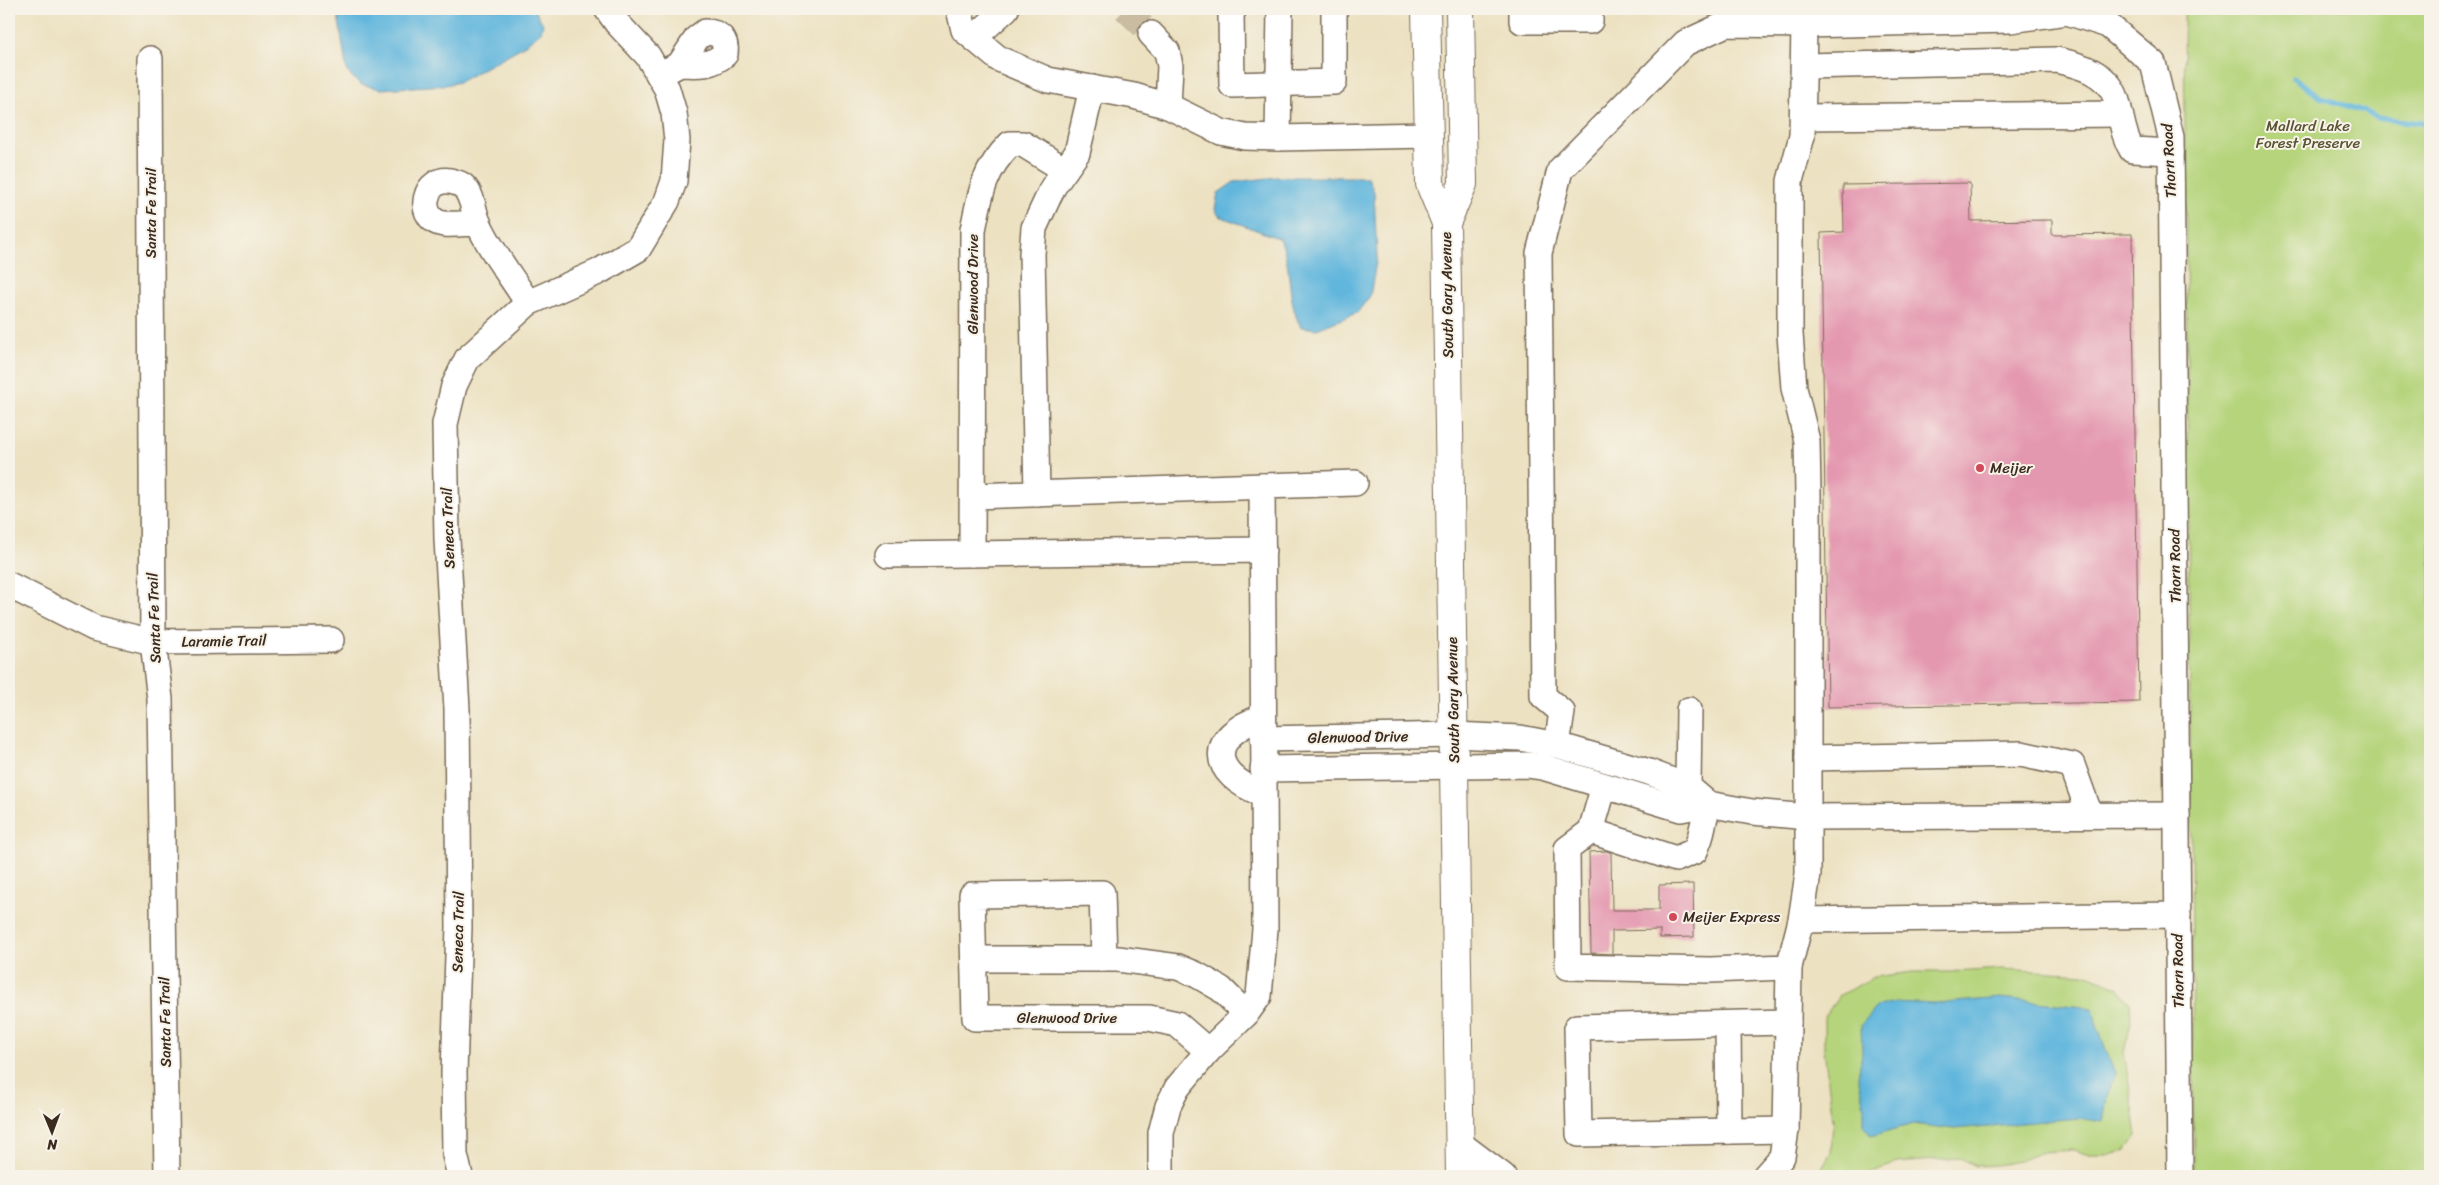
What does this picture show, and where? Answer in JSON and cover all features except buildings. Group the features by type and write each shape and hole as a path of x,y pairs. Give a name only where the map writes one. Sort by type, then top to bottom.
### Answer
{"main road":[{"name":"South Gary Avenue","path":"1426,9 1430,184 1446,223 1448,470 1460,1176"},
{"name":"South Gary Avenue","path":"1446,223 1463,184 1460,9"}],"street":[{"name":"Seneca Trail","path":"460,1176 455,1155 454,1072 459,917 457,709 447,539 445,424 454,386 468,359 528,303 598,272 638,249 660,216 674,181 676,140 674,112 667,89 648,56 617,24 607,9"},
{"path":"959,9 964,30 999,59 1048,80 1134,96 1168,106 1221,132 1245,137 1278,138 1429,135"},
{"path":"974,38 1006,9"},
{"path":"1234,9 1231,13 1232,85 1334,82 1334,9"},
{"path":"1278,138 1280,9"},
{"path":"1522,9 1522,21 1590,21 1590,9"},
{"path":"1557,745 1562,712 1543,696 1539,253 1560,170 1685,43 1726,24 1804,25 1923,15 2010,20 2066,10"},
{"name":"Thorn Road","path":"2066,10 2108,25 2153,63 2171,136 2180,1176"},
{"path":"1765,1176 1782,1157 1786,1130 1789,967 1801,920 1808,874 1807,450 1794,388 1790,334 1790,181 1802,136 1805,66 1804,25"},
{"path":"1151,34 1167,51 1170,66 1168,106"},
{"name":"Santa Fe Trail","path":"150,59 153,642 160,699 167,1176"},
{"path":"1805,66 2056,60 2082,65 2100,76 2116,96 2125,140 2132,150 2171,152"},
{"path":"659,75 680,64"},
{"path":"1038,494 1032,263 1034,228 1053,187 1077,153 1092,88"},
{"path":"1803,117 2119,114"},
{"name":"Glenwood Drive","path":"972,554 973,230 981,187 996,158 1010,144 1023,144 1065,170"},
{"path":"478,223 528,303"},
{"path":"972,496 1355,483"},
{"path":"1161,1176 1161,1133 1168,1106 1177,1088 1208,1051 1246,1014 1259,996 1265,929 1262,486"},
{"path":"888,555 1263,550"},
{"name":"Laramie Trail","path":"9,585 94,628 153,642 331,640"},
{"path":"1688,787 1689,710"},
{"name":"Glenwood Drive","path":"1263,794 1244,786 1229,774 1222,763 1221,749 1229,734 1245,722 1263,728 1520,738 1557,745 1649,772 1688,787 1708,804"},
{"path":"1808,758 2022,754 2072,765 2090,815"},
{"name":"Glenwood Drive","path":"1263,769 1454,765 1536,766 1681,809 1708,804"},
{"path":"1604,786 1591,831 1566,849 1568,966 1710,970 1789,967"},
{"path":"1591,831 1676,859 1695,851 1708,804 1752,812 1808,817 2177,815"},
{"name":"Glenwood Drive","path":"1104,959 1102,893 972,896 975,1018 1149,1018 1177,1024 1208,1051"},
{"path":"1801,920 2178,915"},
{"path":"974,959 1104,959 1178,967 1197,975 1221,989 1246,1014"},
{"path":"1786,1130 1579,1134 1577,1027 1788,1022"},
{"path":"1728,1024 1729,1131"},
{"path":"1459,1143 1503,1176"}],"green space":[{"name":"Mallard Lake Forest Preserve","path":"2184,9 2430,9 2430,1176 2194,1176"},
{"path":"2002,969 2085,974 2118,987 2130,1003 2131,1022 2124,1052 2137,1135 2125,1151 2109,1155 2090,1155 2074,1150 2042,1152 2019,1161 1996,1165 1975,1166 1960,1158 1898,1163 1871,1172 1868,1176 1817,1176 1831,1152 1833,1121 1824,1049 1824,1017 1840,995 1874,977 1913,972"}],"water":[{"path":"337,9 534,9 543,24 541,32 522,47 459,82 446,85 381,89 360,84 347,72"},
{"path":"1277,177 1368,177 1374,192 1377,257 1370,296 1357,313 1317,329 1301,327 1293,306 1287,261 1280,239 1219,216 1215,209 1218,193 1234,182"},
{"path":"2001,998 2093,1008 2097,1026 2115,1073 2107,1097 2103,1122 2079,1118 1954,1129 1913,1124 1871,1136 1864,1125 1864,1106 1858,1076 1862,1054 1861,1025 1876,1007 1895,1002 1934,1004"}],"waterway":[{"path":"2294,78 2322,98 2366,112 2377,118 2430,124"}],"tunnel":[{"path":"1125,9 1151,34"}],"place":[{"name":"Meijer","path":"1980,468"},
{"name":"Meijer Express","path":"1673,917"}]}
